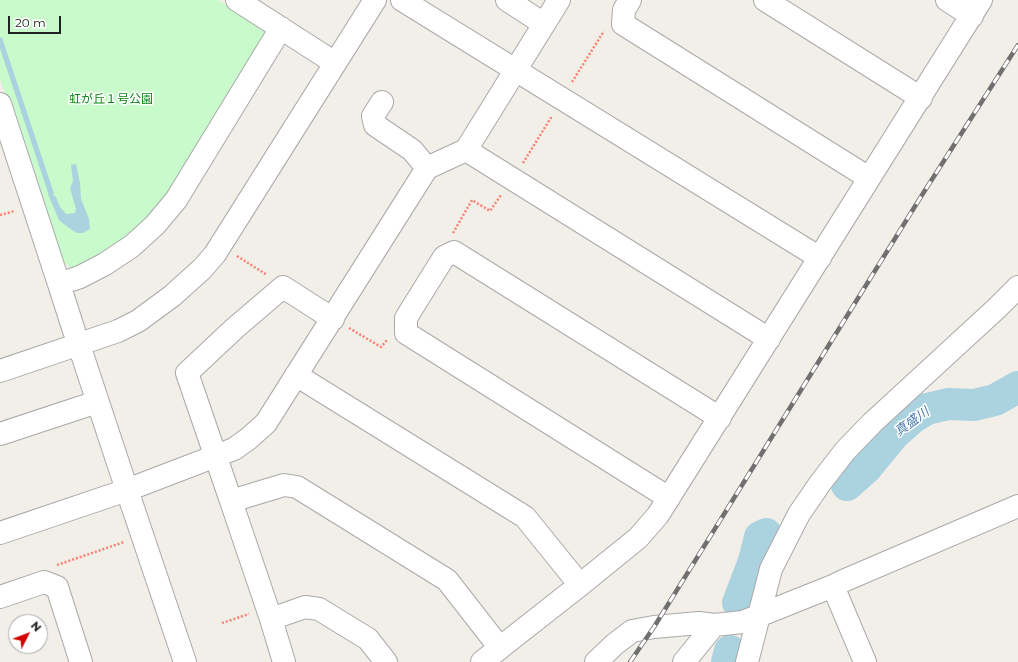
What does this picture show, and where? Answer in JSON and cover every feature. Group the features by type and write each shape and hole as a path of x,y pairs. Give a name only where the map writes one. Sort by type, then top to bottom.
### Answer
{"street":[{"path":"237,0 335,63"},
{"path":"0,371 76,338 118,331 138,321 172,296 202,269 216,254 375,0"},
{"path":"402,0 820,258"},
{"path":"507,0 544,24"},
{"path":"0,533 127,490 216,457 234,449 266,423 427,168 466,150 559,0"},
{"path":"630,0 624,10 622,24 869,178"},
{"path":"765,0 921,98"},
{"path":"482,662 643,533 658,515 977,8 947,0"},
{"path":"59,284 80,277 105,264 132,246 159,220 176,200 281,28"},
{"path":"382,102 373,116 375,125 412,150 427,168"},
{"path":"0,104 97,402 185,662"},
{"path":"466,150 769,340"},
{"path":"669,498 406,332 406,318 439,264 444,257 454,252 720,418"},
{"path":"284,662 231,501 186,373 283,287 333,319"},
{"path":"747,662 772,569 799,514 821,482 845,451 892,404 1018,288"},
{"path":"296,375 525,517 580,585"},
{"path":"0,434 97,402"},
{"path":"231,501 284,484 297,487 447,580 500,648"},
{"path":"596,662 615,644 632,631 654,627 699,623 714,625 743,622 833,586 1018,506"},
{"path":"0,597 44,582 57,586 82,662"},
{"path":"833,586 865,662"},
{"path":"269,614 305,607 319,609 368,639 386,662"},
{"path":"684,662 714,625"}],"path":[{"path":"520,167 604,30 606,24"},
{"path":"449,240 472,200 490,211 504,192"},
{"path":"235,255 277,281 283,287"},
{"path":"333,319 381,347 392,334"},
{"path":"51,567 143,536"},
{"path":"222,623 269,614"}],"green space":[{"name":"虹が丘１号公園","path":"0,0 218,0 267,31 169,195 148,219 123,239 98,257 72,269 59,258 0,79"}],"water":[{"path":"76,164 80,183 81,199 89,219 90,229 83,233 77,233 59,220 48,194 51,193 56,197 60,207 66,214 75,213 76,209 70,188 73,181 71,165"}],"waterway":[{"path":"0,40 51,193"},
{"name":"真盛川","path":"847,485 866,468 894,434 912,418 927,409 948,404 974,405 995,400 1018,387"},
{"name":"真盛川","path":"738,603 754,561 760,537 766,534"},
{"name":"真盛川","path":"727,662 730,651"}],"railway":[{"path":"630,662 654,627 922,195 1018,45"}]}
